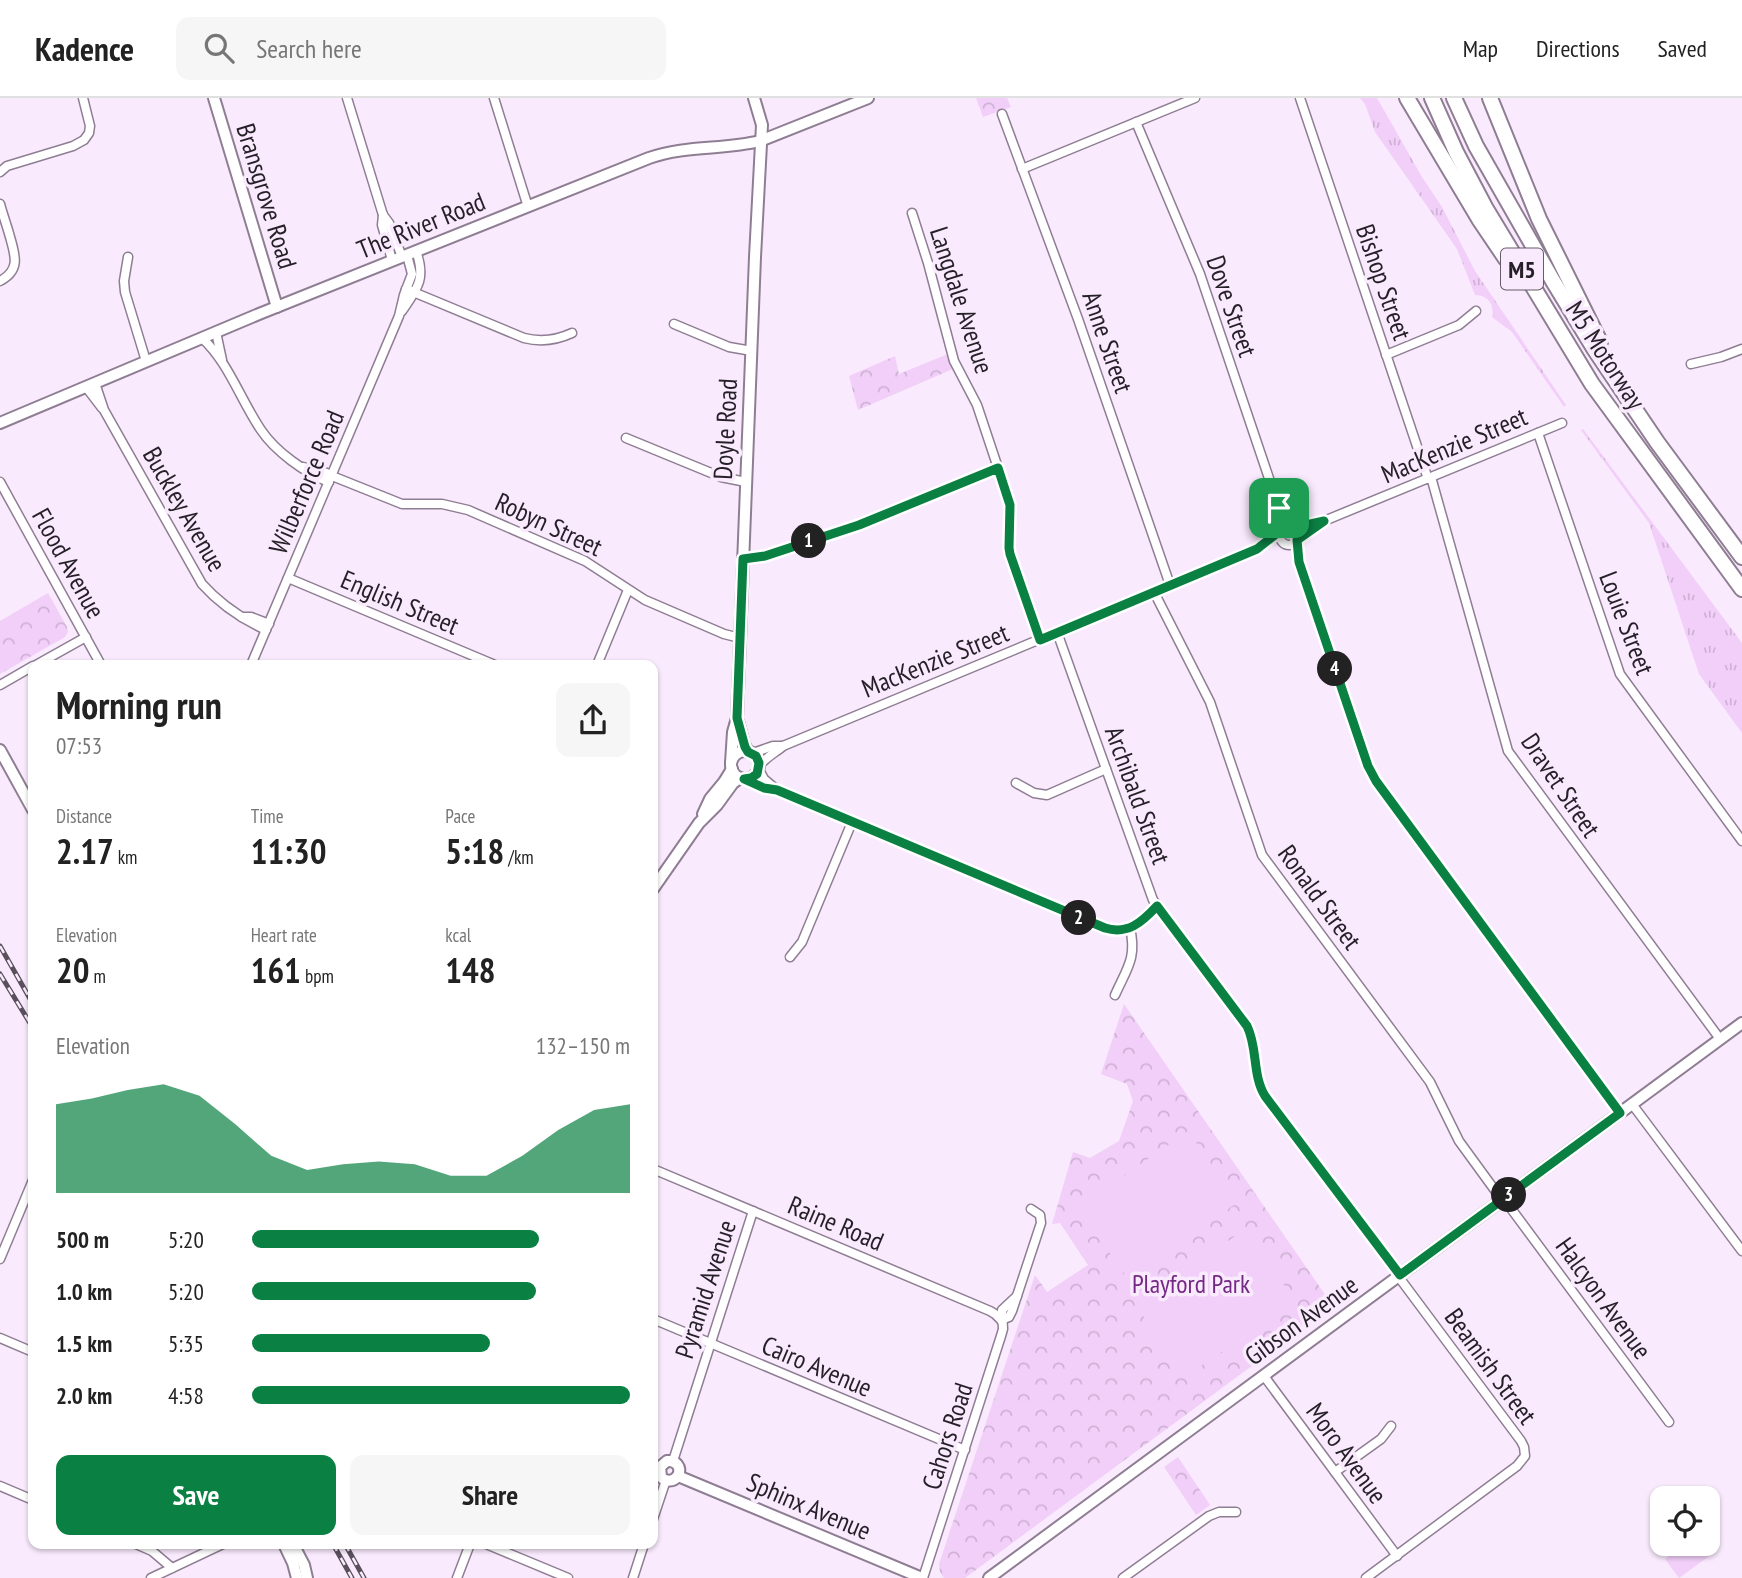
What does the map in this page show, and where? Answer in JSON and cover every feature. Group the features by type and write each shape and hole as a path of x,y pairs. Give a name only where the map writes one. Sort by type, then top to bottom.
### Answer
{"highway":[{"path":"1406,98 1479,219 1592,384"},
{"name":"M5 Motorway","path":"1432,98 1486,209 1592,384 1742,589"},
{"name":"M5 Motorway","path":"1454,98 1476,146 1553,281 1630,403 1742,557"},
{"path":"1490,98 1539,219 1630,403"}],"main road":[{"name":"Bransgrove Road","path":"214,98 277,307"},
{"name":"Doyle Road","path":"751,752 741,738 737,718 762,125 754,98"},
{"name":"The River Road","path":"0,423 277,307 666,152 760,141 868,98"},
{"name":"Doyle Road","path":"732,766 733,732 737,718"},
{"path":"0,750 28,801"},
{"path":"658,882 699,823 717,805 730,786 742,779 753,777 759,768 758,758 751,752 737,754 724,782 710,799 699,823"},
{"path":"732,766 735,775 742,779"},
{"name":"Gibson Avenue","path":"989,1578 1742,1023"},
{"path":"658,1465 673,1461 680,1473 673,1480 666,1480 658,1471"},
{"name":"Sphinx Avenue","path":"678,1476 922,1578"},
{"path":"286,1549 297,1578"},
{"path":"296,1549 307,1578"}],"street":[{"path":"0,172 7,166 78,145 84,140 90,126 83,98"},
{"name":"Wilberforce Road","path":"253,660 410,290 421,272 420,262 404,256 383,215 347,98"},
{"path":"494,98 527,207"},
{"path":"1022,169 1195,98"},
{"name":"Bishop Street","path":"1300,98 1429,478"},
{"name":"Anne Street","path":"1002,114 1085,339 1170,585"},
{"name":"Dove Street","path":"1136,122 1200,274 1279,508 1281,532"},
{"path":"0,204 15,258 10,274 0,281"},
{"name":"Langdale Avenue","path":"912,213 954,361 977,405 1010,505 1010,554 1040,640"},
{"path":"128,257 125,292 146,361"},
{"path":"410,290 524,338 555,339 572,333"},
{"path":"1386,355 1459,324 1476,311"},
{"path":"674,324 729,347 752,351"},
{"path":"216,332 223,363"},
{"path":"202,338 223,363"},
{"path":"1691,364 1742,349"},
{"name":"Robyn Street","path":"223,363 267,438 282,453 303,467 321,471 331,478 402,504 442,505 468,510 585,561 645,600 723,634 740,638"},
{"name":"Buckley Avenue","path":"91,385 202,584 220,602 242,617 251,617 267,627"},
{"name":"MacKenzie Street","path":"1292,528 1324,521 1562,423"},
{"name":"Louie Street","path":"1538,433 1620,674 1742,841"},
{"path":"626,438 721,477 746,482"},
{"path":"743,559 765,556 859,525 998,468"},
{"name":"Dravet Street","path":"1429,478 1508,751 1720,1039"},
{"name":"Flood Avenue","path":"0,482 98,660"},
{"name":"Dove Street","path":"1279,508 1292,528"},
{"name":"MacKenzie Street","path":"1297,541 1324,521"},
{"path":"1299,562 1280,541 1281,532 1286,527 1292,528 1298,534 1299,562 1368,766 1376,781 1620,1113"},
{"name":"MacKenzie Street","path":"759,768 767,757 783,746 1257,549 1281,532"},
{"path":"1286,545 1297,541"},
{"name":"MacKenzie Street","path":"1257,549 1286,545"},
{"name":"English Street","path":"288,578 483,660"},
{"path":"599,660 628,590"},
{"name":"Ronald Street","path":"1154,592 1208,697 1262,855 1430,1082 1459,1141 1503,1199"},
{"name":"Archibald Street","path":"1057,632 1157,906 1247,1026 1252,1039 1259,1083 1265,1096 1399,1276"},
{"path":"45,660 86,637"},
{"path":"0,685 28,669"},
{"name":"MacKenzie Street","path":"751,752 783,746"},
{"path":"759,768 764,779 777,790"},
{"path":"1016,783 1034,793 1047,795 1106,769"},
{"path":"742,779 777,790 1100,926 1116,930 1130,928 1145,920 1157,906"},
{"path":"790,957 802,942 852,822"},
{"path":"1115,995 1133,955 1130,928"},
{"path":"1632,1104 1742,1251"},
{"name":"Raine Road","path":"658,1171 994,1312 1001,1320"},
{"path":"0,1259 28,1192"},
{"name":"Halcyon Avenue","path":"1503,1199 1669,1422"},
{"name":"Cahors Road","path":"922,1578 1001,1336 1001,1320 1009,1317 1041,1223 1040,1215 1031,1209"},
{"name":"Pyramid Avenue","path":"673,1461 753,1211"},
{"name":"Beamish Street","path":"1366,1578 1517,1466 1525,1456 1521,1441 1399,1276"},
{"name":"Cairo Avenue","path":"658,1321 965,1450"},
{"path":"0,1338 28,1350"},
{"name":"Moro Avenue","path":"1264,1376 1397,1556"},
{"path":"1335,1472 1381,1439 1391,1426"},
{"path":"658,1504 666,1480"},
{"path":"0,1486 28,1498"},
{"path":"1123,1578 1209,1516 1219,1512 1236,1512"},
{"path":"147,1549 172,1568"},
{"path":"151,1578 212,1549"},
{"path":"457,1578 468,1549"},
{"path":"498,1549 568,1578"},
{"path":"633,1578 642,1549"},
{"path":"928,1564 931,1578"}],"green space":[{"path":"976,98 1007,98 1011,107 983,117"},
{"path":"1360,98 1377,98 1442,207 1475,271 1566,405 1564,407 1512,332 1492,317 1490,302 1475,295 1457,249 1375,132 1365,104"},
{"path":"948,354 953,369 858,410 849,376 895,356 899,374"},
{"path":"1583,429 1742,643 1742,733 1699,674 1649,523 1581,430"},
{"path":"48,593 68,632 65,637 0,674 0,621"},
{"name":"Playford Park","path":"1124,1004 1333,1306 965,1578 944,1578 939,1564 1035,1275 1047,1292 1088,1265 1060,1223 1052,1224 1073,1152 1090,1158 1119,1141 1133,1101 1127,1084 1101,1074"},
{"path":"1188,1131 1238,1202 1128,1279 1078,1208"},
{"path":"1246,1229 1295,1301 1185,1377 1135,1304"},
{"path":"1109,1303 1114,1311 1088,1328 1083,1320"},
{"path":"1178,1457 1210,1505 1196,1515 1164,1467"},
{"path":"1669,1556 1709,1556 1679,1578 1665,1559"}],"railway":[{"path":"0,946 28,995"},
{"path":"0,974 28,1020"},
{"path":"336,1549 352,1578"},
{"path":"348,1549 364,1578"}],"route":[{"path":"998,468 1010,505 1010,554 1040,640 1257,549 1280,533 1279,508 1293,528 1324,521 1297,540 1299,562 1371,773 1620,1113 1400,1275 1265,1096 1259,1083 1251,1034 1247,1026 1157,906 1145,920 1130,928 1105,928 777,790 764,788 744,779 757,774 759,763 758,758 745,747 737,718 743,559 765,556 859,525 998,468"}]}
